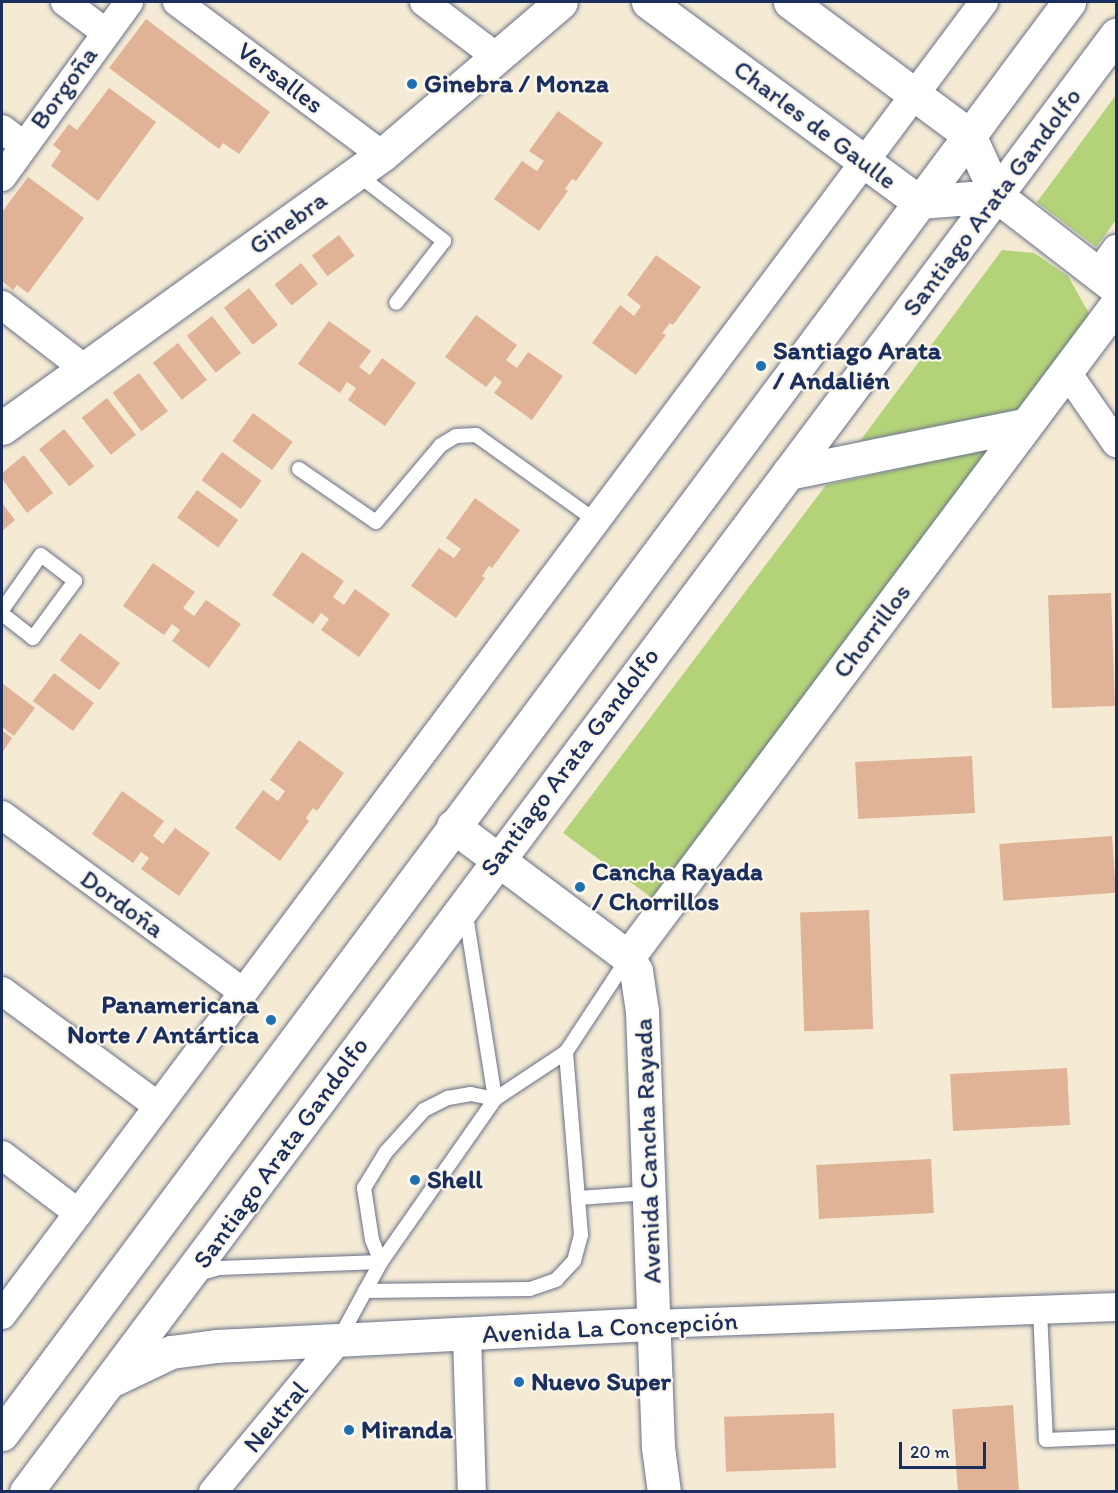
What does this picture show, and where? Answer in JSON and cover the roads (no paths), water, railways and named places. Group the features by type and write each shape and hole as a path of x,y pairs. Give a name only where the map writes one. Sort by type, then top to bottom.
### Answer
{"street":[{"path":"65,2 105,32"},
{"name":"Borgoña","path":"2,177 12,137 129,2"},
{"name":"Versalles","path":"177,2 369,164"},
{"path":"424,2 498,58"},
{"name":"Ginebra","path":"2,428 86,370 369,164 498,58 561,2"},
{"name":"Charles de Gaulle","path":"648,2 919,202 997,196"},
{"path":"790,2 969,135 997,196 1110,270"},
{"path":"2,1315 984,2"},
{"path":"2,1434 1069,2"},
{"name":"Santiago Arata Gandolfo","path":"26,1491 190,1277 464,903 1116,35"},
{"path":"2,305 86,370"},
{"name":"Chorrillos","path":"628,957 1116,305"},
{"path":"1066,371 1116,443"},
{"path":"788,473 1024,425"},
{"name":"Dordoña","path":"2,815 243,992"},
{"path":"453,826 628,957"},
{"name":"Avenida Cancha Rayada","path":"628,957 636,971 642,1011 658,1447 664,1491"},
{"path":"2,991 158,1106"},
{"path":"2,1155 78,1213"},
{"name":"Avenida La Concepción","path":"110,1381 171,1352 655,1324 1116,1307"},
{"path":"467,1336 472,1491"},
{"name":"Neutral","path":"213,1491 338,1341"}],"lane":[{"path":"369,164 444,241 396,303"},
{"path":"299,469 376,522 441,445 456,435 476,435 596,521"},
{"path":"42,555 75,580 33,638 2,612 42,555"},
{"path":"464,903 495,1099"},
{"path":"338,1341 381,1262 495,1099 566,1052 628,957"},
{"path":"365,1291 530,1289 556,1280 574,1261 581,1235 566,1052"},
{"path":"381,1262 372,1240 364,1188 386,1152 424,1110 448,1098 471,1094 495,1099"},
{"path":"578,1198 649,1193"},
{"path":"190,1277 219,1268 381,1262"},
{"path":"1040,1310 1046,1440 1116,1437"}],"place":[{"name":"Ginebra / Monza","path":"412,84"},
{"name":"Santiago Arata / Andalién","path":"761,366"},
{"name":"Cancha Rayada / Chorrillos","path":"580,887"},
{"name":"Panamericana Norte / Antártica","path":"271,1020"},
{"name":"Shell","path":"415,1180"},
{"name":"Nuevo Super","path":"519,1382"},
{"name":"Miranda","path":"349,1430"}]}
